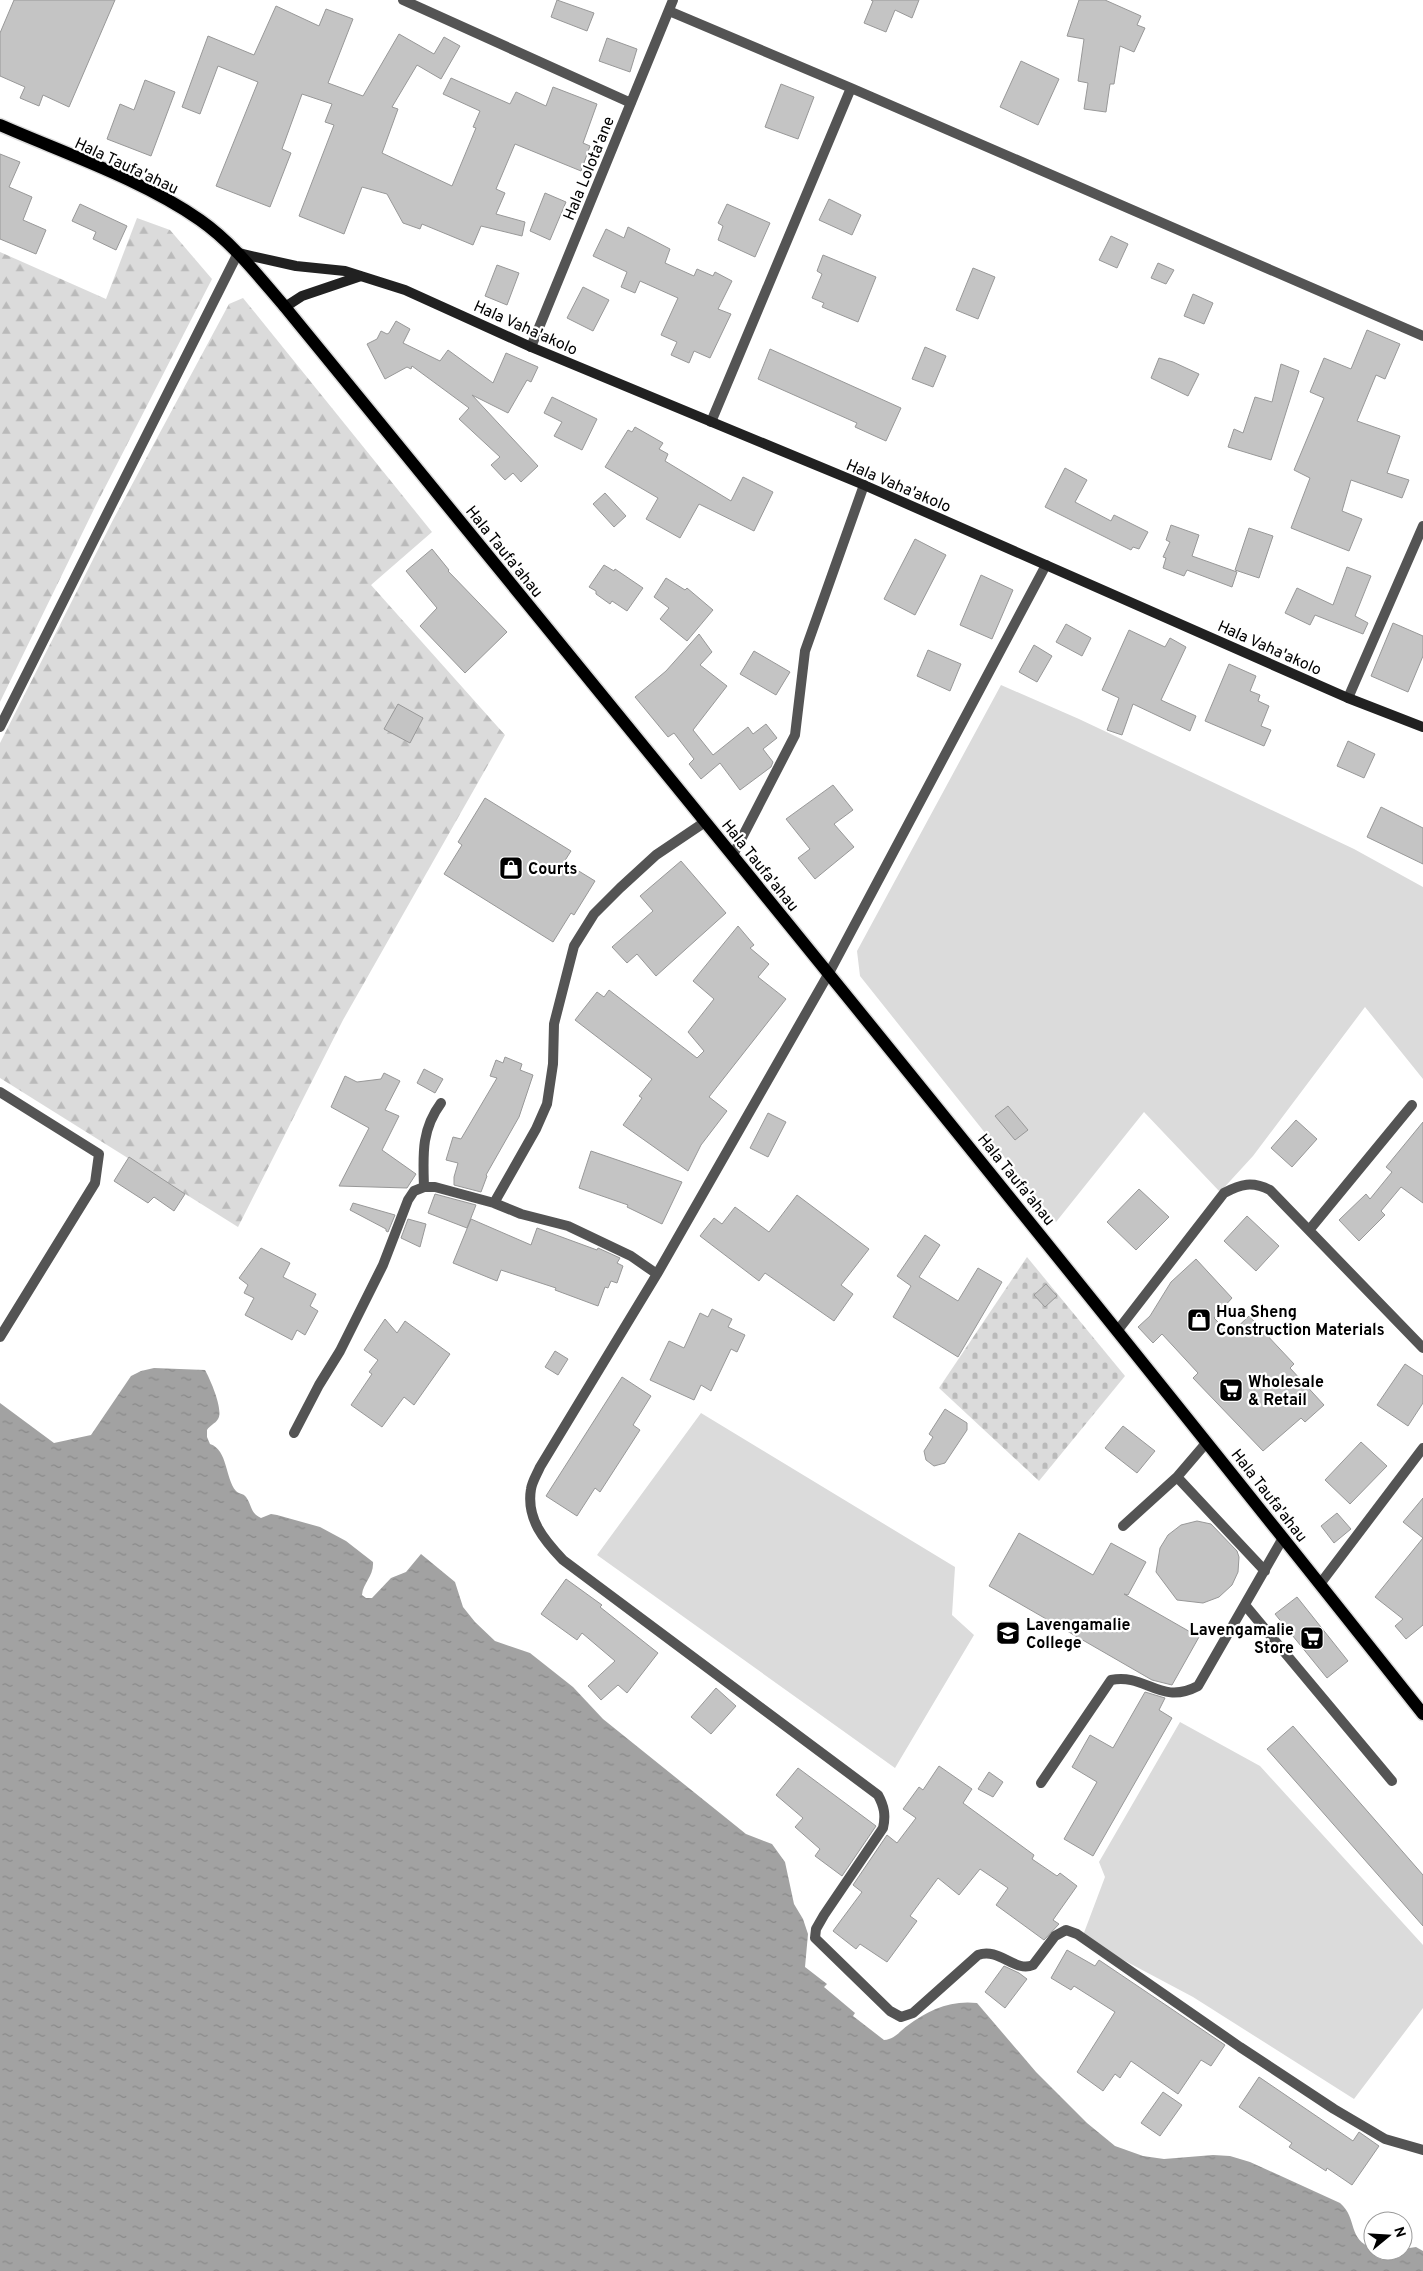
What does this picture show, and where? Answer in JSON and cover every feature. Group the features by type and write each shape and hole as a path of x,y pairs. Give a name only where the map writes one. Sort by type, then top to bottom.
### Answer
{"main road":[{"name":"Hala Taufa'ahau","path":"0,125 150,190 200,220 238,253 285,307 829,973 1118,1330 1423,1714"},
{"name":"Hala Vaha'akolo","path":"238,253 296,266 330,269 361,276 405,290 531,347 864,485 1348,698 1423,727"},
{"path":"285,307 302,296 361,276"}],"street":[{"path":"403,0 631,103"},
{"name":"Hala Lolota'ane","path":"531,347 673,0"},
{"path":"669,11 1423,336"},
{"path":"711,422 851,88"},
{"path":"0,727 238,253"},
{"path":"733,855 795,735 805,652 864,485"},
{"path":"1348,698 1423,526"},
{"path":"1046,565 829,973 657,1274 540,1467 531,1490 532,1514 542,1538 563,1560 878,1795 884,1805 886,1817 884,1828 824,1915 816,1929 815,1938 890,2011 901,2016 913,2013 978,1956 990,1952 1028,1967 1033,1965 1055,1936 1066,1930 1072,1931 1240,2047 1334,2109 1385,2139 1423,2150"},
{"path":"494,1202 536,1129 547,1104 553,1064 554,1024 574,946 594,914 620,888 656,855 706,822"},
{"path":"0,1092 99,1154 95,1182 0,1337"},
{"path":"424,1187 425,1136 431,1116 441,1103"},
{"path":"1310,1229 1412,1105"},
{"path":"1118,1330 1224,1193 1248,1183 1260,1185 1270,1190 1310,1229 1423,1348"},
{"path":"294,1433 319,1385 340,1351 383,1265 408,1200 414,1191 424,1187 435,1187 494,1202 521,1214 568,1226 631,1256 657,1274"},
{"path":"1123,1526 1177,1477 1207,1442"},
{"path":"1320,1584 1423,1448"},
{"path":"1177,1477 1264,1571"},
{"path":"1041,1783 1111,1680 1121,1678 1133,1680 1160,1691 1174,1693 1186,1692 1198,1686 1283,1538"},
{"path":"1245,1605 1392,1781"}],"green space":[{"path":"137,218 170,230 212,279 96,505 0,702 0,252 106,299"},
{"path":"243,298 432,532 371,585 505,735 343,1020 238,1227 0,1078 0,743 113,520 229,304"},
{"path":"1001,685 1079,719 1354,849 1423,887 1423,1079 1365,1007 1253,1156 1220,1192 1144,1112 1056,1222 860,976 857,951"},
{"path":"1027,1257 1125,1376 1039,1481 939,1388"},
{"path":"701,1413 955,1567 952,1615 974,1635 895,1768 597,1555"},
{"path":"1180,1722 1260,1766 1423,1945 1423,2008 1354,2099 1193,1997 1082,1938 1105,1877 1099,1862"}],"water":[{"path":"154,1368 205,1370 216,1395 219,1409 218,1419 207,1430 207,1437 210,1444 220,1452 236,1491 246,1497 257,1516 261,1518 271,1514 277,1515 320,1527 346,1541 373,1562 372,1571 362,1595 366,1598 372,1598 391,1578 406,1572 421,1554 455,1582 463,1607 475,1622 495,1641 530,1653 573,1687 603,1719 746,1834 772,1844 785,1862 794,1904 803,1919 808,1934 805,1967 827,1984 824,1987 855,2013 853,2016 884,2040 894,2037 915,2020 940,2007 967,2002 977,2003 1036,2072 1087,2123 1115,2146 1143,2156 1164,2159 1213,2155 1230,2156 1250,2162 1340,2203 1346,2209 1359,2240 1363,2243 1363,2261 1413,2261 1413,2247 1416,2247 1423,2251 1423,2271 0,2271 0,1403 54,1443 91,1435 131,1376"}],"building":[{"path":"14,0 115,0 69,107 43,95 39,106 20,98 25,87 0,76 0,33"},
{"path":"557,0 594,13 587,31 551,17"},
{"path":"871,0 919,0 912,18 895,10 886,32 864,23 873,1"},
{"path":"1079,0 1105,0 1141,16 1137,25 1145,28 1134,52 1120,46 1114,84 1110,84 1106,112 1084,109 1088,83 1078,81 1084,39 1067,36"},
{"path":"276,6 319,26 326,9 353,19 328,83 363,96 399,34 434,54 444,37 460,46 441,79 417,65 392,107 398,109 382,153 452,186 476,128 473,127 480,111 443,94 451,78 510,104 516,92 546,106 553,87 597,104 583,143 590,146 581,171 515,144 496,189 505,193 496,214 525,222 522,236 481,226 473,245 422,224 420,229 403,223 387,194 362,187 344,234 299,216 334,125 325,122 332,104 302,94 282,149 291,153 270,207 216,186 258,82 218,66 200,114 182,107 208,36 254,55"},
{"path":"607,38 637,49 630,72 599,61"},
{"path":"1021,61 1059,79 1038,125 1000,107"},
{"path":"145,80 175,92 151,156 107,139 120,104 134,110"},
{"path":"781,84 814,97 798,139 765,127"},
{"path":"0,154 20,162 9,187 32,197 23,220 46,230 36,254 0,239"},
{"path":"545,193 566,202 550,240 530,231"},
{"path":"829,199 861,215 852,235 819,220"},
{"path":"80,204 127,226 116,250 93,239 96,232 72,221"},
{"path":"727,204 770,223 755,257 718,240 723,226 718,223"},
{"path":"628,227 670,249 665,263 694,276 697,269 713,276 715,272 732,281 718,309 731,314 710,358 694,351 689,363 671,355 677,342 661,335 678,298 640,281 635,293 621,287 627,272 593,256 606,229 624,238"},
{"path":"1111,236 1128,244 1117,268 1099,260"},
{"path":"823,255 876,277 858,322 822,307 824,303 812,298 822,274 817,271"},
{"path":"1158,263 1174,270 1166,284 1151,278"},
{"path":"497,265 519,273 507,305 485,296"},
{"path":"973,268 995,277 978,319 956,310"},
{"path":"583,287 609,300 593,331 567,318"},
{"path":"1193,294 1213,303 1204,324 1184,316"},
{"path":"396,321 410,329 403,343 440,361 448,350 493,383 506,353 538,367 531,382 527,380 508,413 472,395 538,466 521,482 513,473 505,480 491,465 500,457 459,419 469,408 412,366 411,369 407,367 385,379 367,344 377,339 381,331 389,333"},
{"path":"1367,330 1400,344 1385,379 1376,375 1357,421 1400,436 1387,473 1409,480 1402,498 1351,480 1342,511 1362,519 1349,551 1291,528 1310,478 1294,470 1324,398 1310,392 1324,358 1351,369"},
{"path":"925,347 946,356 933,387 912,379"},
{"path":"770,349 901,408 886,441 855,427 857,423 758,379"},
{"path":"1159,358 1199,374 1188,396 1151,378"},
{"path":"1281,364 1299,371 1271,460 1228,447 1234,429 1243,433 1255,397 1272,402"},
{"path":"552,397 597,419 582,450 554,436 562,422 544,413"},
{"path":"635,427 663,443 659,449 668,454 665,461 731,501 743,477 773,492 754,531 699,504 680,538 646,519 658,498 605,467 628,430 632,432"},
{"path":"1065,468 1087,480 1075,502 1111,521 1114,515 1148,532 1139,549 1133,547 1131,550 1045,507"},
{"path":"605,493 626,516 614,527 593,504"},
{"path":"1171,525 1199,535 1192,556 1237,572 1232,587 1187,570 1184,576 1163,568 1166,558 1163,557 1170,542 1166,540"},
{"path":"1249,528 1273,536 1259,578 1235,570"},
{"path":"915,539 946,555 915,615 884,599"},
{"path":"432,549 448,571 507,632 465,673 420,626 437,608 406,571"},
{"path":"604,565 614,571 615,569 643,588 627,611 612,601 610,604 589,587"},
{"path":"1347,567 1371,576 1355,616 1368,623 1363,634 1315,615 1310,625 1285,613 1297,588 1333,605"},
{"path":"981,575 1013,590 992,639 960,625"},
{"path":"666,578 685,590 687,588 713,610 687,641 660,619 669,608 654,597"},
{"path":"1393,623 1423,636 1423,656 1408,692 1371,676"},
{"path":"1066,624 1091,638 1082,656 1056,642"},
{"path":"1129,630 1165,647 1170,638 1186,647 1161,700 1196,716 1190,731 1133,704 1122,735 1107,730 1119,698 1102,690"},
{"path":"699,634 712,652 700,665 727,686 693,730 713,755 748,727 753,734 766,724 777,738 763,749 773,762 771,767 740,790 720,763 701,779 689,764 694,759 674,733 668,737 635,697 666,671"},
{"path":"1034,645 1052,656 1037,682 1019,672"},
{"path":"928,650 961,664 950,691 917,676"},
{"path":"754,651 790,672 776,695 740,674"},
{"path":"1229,664 1256,676 1250,691 1260,695 1258,701 1269,706 1261,726 1271,730 1264,746 1205,721"},
{"path":"398,704 423,718 410,743 384,729"},
{"path":"1348,741 1375,754 1364,778 1337,766"},
{"path":"833,785 853,810 834,824 854,847 815,879 798,858 810,849 786,819"},
{"name":"Courts","path":"485,798 571,851 564,862 595,881 574,915 571,913 553,942 444,874 462,845 458,842"},
{"path":"1381,807 1423,828 1423,864 1367,837"},
{"path":"681,861 726,913 656,976 637,954 627,963 612,947 653,911 640,896"},
{"path":"738,926 754,945 750,948 769,964 758,977 786,999 709,1097 727,1111 701,1145 688,1171 623,1125 642,1098 639,1096 652,1079 575,1020 597,992 604,997 609,990 697,1058 704,1051 688,1032 714,999 693,981"},
{"path":"505,1057 522,1064 520,1070 533,1075 519,1117 486,1175 481,1192 454,1185 458,1163 446,1160 453,1137 461,1139 497,1078 490,1076 496,1060 503,1063"},
{"path":"424,1069 443,1079 435,1093 417,1083"},
{"path":"384,1073 400,1081 385,1110 399,1116 382,1150 416,1174 407,1188 339,1186 369,1128 331,1107 345,1076 357,1082 381,1079"},
{"path":"1008,1106 1028,1130 1015,1140 995,1116"},
{"path":"768,1113 786,1122 768,1157 750,1148"},
{"path":"1296,1120 1317,1139 1292,1167 1271,1148"},
{"path":"1423,1122 1423,1203 1401,1187 1381,1211 1385,1215 1359,1241 1339,1220 1366,1194 1370,1199 1392,1172 1386,1167"},
{"path":"591,1151 682,1182 662,1224 627,1207 628,1205 579,1188"},
{"path":"129,1157 185,1194 174,1211 154,1197 148,1203 114,1181"},
{"path":"1139,1189 1169,1217 1136,1250 1107,1222"},
{"path":"435,1194 476,1205 467,1228 428,1213"},
{"path":"797,1195 869,1249 841,1285 853,1294 834,1321 765,1273 759,1281 700,1236 714,1218 722,1224 735,1207 769,1232"},
{"path":"353,1203 395,1215 388,1232 386,1229 350,1210"},
{"path":"1247,1216 1279,1246 1256,1271 1224,1241"},
{"path":"408,1219 426,1224 420,1247 401,1238"},
{"path":"471,1219 531,1245 537,1228 597,1250 598,1248 620,1258 617,1263 623,1266 617,1283 611,1281 608,1288 605,1287 598,1306 555,1290 556,1288 501,1270 497,1281 453,1263"},
{"path":"925,1235 940,1245 919,1277 958,1301 978,1268 1002,1282 958,1357 893,1317 911,1286 897,1276"},
{"path":"261,1248 290,1263 283,1277 316,1294 310,1306 318,1311 305,1335 297,1330 292,1340 245,1315 254,1298 244,1293 248,1285 239,1278"},
{"path":"1196,1259 1232,1298 1214,1318 1230,1334 1249,1316 1294,1364 1290,1368 1324,1405 1305,1422 1301,1418 1263,1451 1193,1378 1198,1373 1162,1334 1153,1343 1138,1327 1150,1316 1171,1282"},
{"path":"1046,1284 1057,1296 1045,1307 1034,1295"},
{"path":"712,1309 732,1319 728,1327 745,1335 737,1352 731,1349 711,1391 701,1385 694,1400 650,1380 669,1341 684,1348 700,1313 708,1317"},
{"path":"385,1319 397,1333 405,1321 450,1354 414,1405 404,1397 382,1427 351,1405 372,1374 369,1372 378,1360 364,1350"},
{"path":"555,1351 568,1359 558,1375 545,1367"},
{"path":"1405,1364 1423,1376 1423,1403 1408,1426 1377,1405"},
{"path":"622,1377 651,1396 633,1425 640,1430 600,1492 595,1488 577,1516 546,1496"},
{"path":"945,1409 967,1423 967,1430 945,1463 934,1466 926,1460 924,1451 933,1437 929,1434"},
{"path":"1123,1426 1155,1451 1137,1473 1105,1448"},
{"path":"1361,1442 1387,1466 1350,1504 1325,1480"},
{"path":"1423,1498 1423,1538 1403,1522"},
{"path":"1337,1513 1351,1529 1334,1543 1321,1526"},
{"path":"1197,1521 1211,1524 1237,1551 1239,1557 1238,1572 1232,1585 1219,1597 1203,1603 1177,1600 1156,1572 1160,1548 1168,1535 1181,1525"},
{"path":"1019,1533 1093,1575 1111,1543 1146,1562 1128,1595 1124,1594 1199,1637 1172,1685 1152,1680 989,1586"},
{"path":"1423,1538 1423,1625 1406,1639 1395,1626 1403,1619 1375,1597"},
{"path":"566,1579 602,1605 600,1607 658,1653 627,1693 618,1685 601,1700 588,1686 615,1661 582,1633 577,1640 541,1614"},
{"name":"Lavengamalie Store","path":"1297,1597 1348,1661 1327,1678 1275,1614"},
{"path":"716,1688 736,1706 711,1734 691,1717"},
{"path":"1145,1692 1165,1698 1159,1710 1172,1718 1093,1856 1064,1839 1097,1782 1072,1767 1090,1735 1113,1748"},
{"path":"1293,1726 1423,1875 1423,1926 1267,1749"},
{"path":"939,1766 972,1789 963,1803 1034,1855 1032,1859 1057,1876 1060,1873 1077,1886 1053,1920 1059,1924 1044,1940 996,1905 1008,1888 980,1869 959,1895 938,1878 910,1916 917,1921 887,1962 860,1944 856,1949 833,1931 862,1892 853,1885 887,1835 897,1843 916,1818 903,1809 919,1787 923,1790"},
{"path":"798,1768 876,1826 842,1876 815,1856 820,1849 795,1827 803,1818 776,1795"},
{"path":"989,1772 1003,1782 993,1797 978,1789"},
{"path":"1067,1950 1095,1966 1099,1960 1225,2045 1211,2066 1201,2060 1178,2094 1131,2061 1120,2078 1115,2074 1103,2091 1077,2072 1115,2012 1074,1986 1071,1990 1051,1978"},
{"path":"1004,1966 1027,1979 1005,2008 985,1992"},
{"path":"1259,2077 1353,2141 1359,2132 1379,2146 1352,2185 1327,2168 1326,2171 1289,2147 1292,2143 1239,2107"},
{"path":"1163,2092 1182,2105 1160,2136 1141,2123"}],"place":[{"name":"Courts","path":"511,868"},
{"name":"Hua Sheng Construction Materials","path":"1199,1320"},
{"name":"Wholesale & Retail","path":"1231,1390"},
{"name":"Lavengamalie College","path":"1008,1633"},
{"name":"Lavengamalie Store","path":"1312,1638"}]}
